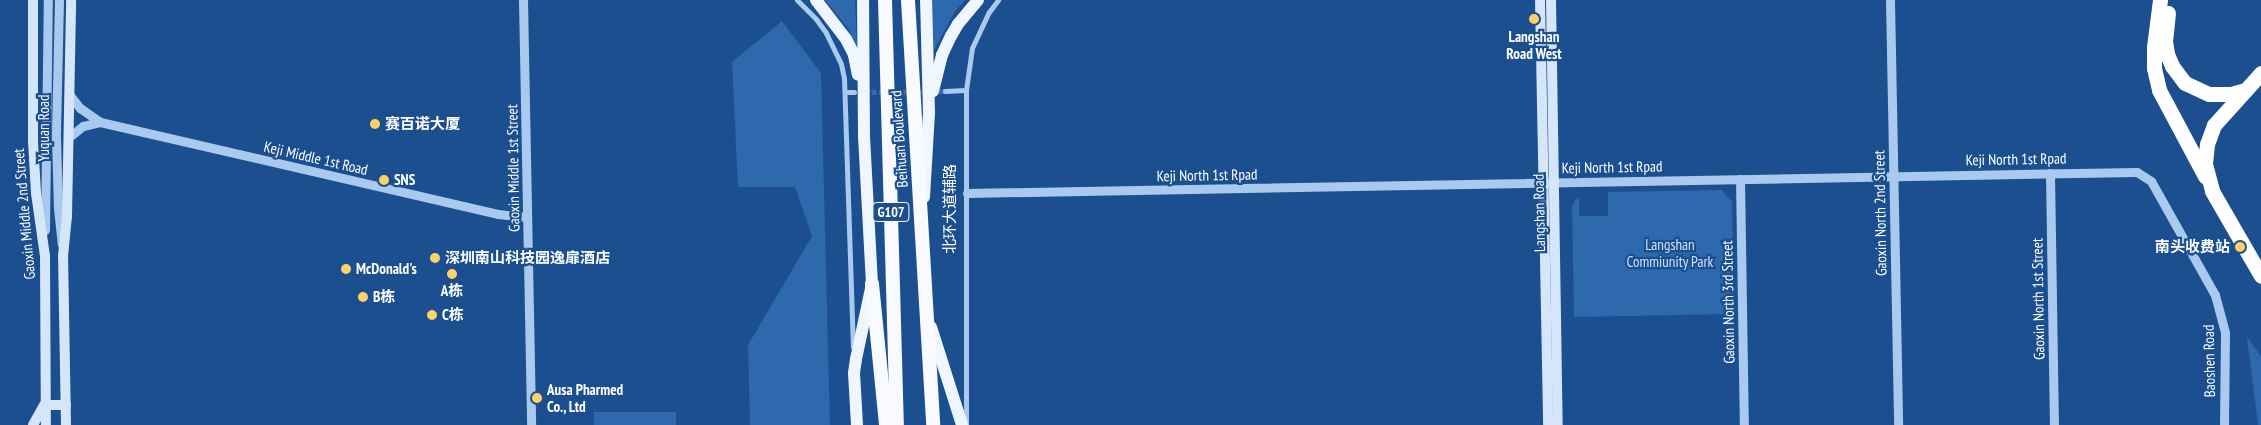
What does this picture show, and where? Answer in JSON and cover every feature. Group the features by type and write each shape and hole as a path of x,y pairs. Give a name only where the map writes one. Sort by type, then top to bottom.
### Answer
{"highway":[{"name":"Beihuan Boulevard","path":"885,0 897,425"},
{"name":"Beihuan Boulevard","path":"908,0 933,425"},
{"path":"2160,0 2154,47 2154,68 2159,90 2212,191 2261,276"},
{"path":"2170,0 2165,40 2172,66 2185,83 2210,94 2244,90"},
{"path":"2212,191 2206,174 2207,144 2219,117 2261,73"},
{"path":"872,284 886,425"}],"main road":[{"name":"Gaoxin Middle 2nd Street","path":"33,0 33,140 36,193 45,256 46,425"},
{"path":"66,425 63,256 68,138 70,0"},
{"path":"816,0 835,23 854,54 858,71 864,136 872,284 854,372 857,425"},
{"path":"863,0 864,136"},
{"path":"926,0 929,113"},
{"path":"929,113 942,55 958,24 978,0"},
{"name":"Langshan Road","path":"1540,0 1558,425"},
{"name":"Langshan Road","path":"1548,425 1551,0"},
{"name":"北环大道辅路","path":"922,234 929,113"},
{"path":"926,309 962,425"},
{"path":"33,425 46,403 66,409"},
{"path":"66,409 70,425"}],"street":[{"name":"Yuquan Road","path":"45,256 48,0"},
{"name":"Yuquan Road","path":"59,0 56,137 58,208 63,256"},
{"name":"Gaoxin Middle 1st Street","path":"523,0 531,425"},
{"path":"797,0 816,19 834,49 840,64 845,92 854,372"},
{"name":"北环大道辅路","path":"966,425 966,90 972,48 989,12 998,0"},
{"name":"Gaoxin North 2nd Street","path":"1890,0 1898,425"},
{"path":"945,90 966,90"},
{"path":"845,92 854,92"},
{"name":"Keji Middle 1st Road","path":"69,94 80,108 100,122 489,212 527,217"},
{"path":"68,138 83,126 100,122"},
{"name":"Keji North 1st Rpad","path":"967,193 2050,172 2137,172"},
{"name":"Gaoxin North 1st Street","path":"2050,172 2054,425"},
{"name":"Baoshen Road","path":"2137,172 2151,181 2217,302 2225,333 2224,425"},
{"name":"Gaoxin North 3rd Street","path":"1740,179 1744,425"}],"green space":[{"path":"825,0 855,0 857,48 847,27"},
{"path":"931,0 965,0 954,13 931,56"},
{"path":"782,21 821,73 830,425 750,425 748,345 812,236 795,187 738,187 732,62"},
{"name":"Langshan Commiunity Park","path":"1722,190 1732,202 1734,314 1574,317 1572,207 1575,200 1579,198 1579,216 1608,216 1608,192"},
{"path":"2247,337 2261,356 2261,425 2258,425"},
{"path":"594,412 676,412 676,425 594,425"}],"tunnel":[{"path":"864,92 945,91"}],"place":[{"name":"Langshan Road West","path":"1534,19"},
{"name":"赛百诺大厦","path":"375,124"},
{"name":"SNS","path":"384,180"},
{"name":"南头收费站","path":"2240,247"},
{"name":"深圳南山科技园逸扉酒店","path":"435,258"},
{"name":"McDonald's","path":"346,269"},
{"name":"A栋","path":"452,274"},
{"name":"B栋","path":"363,297"},
{"name":"C栋","path":"432,315"},
{"name":"Ausa Pharmed Co., Ltd","path":"537,398"}]}
